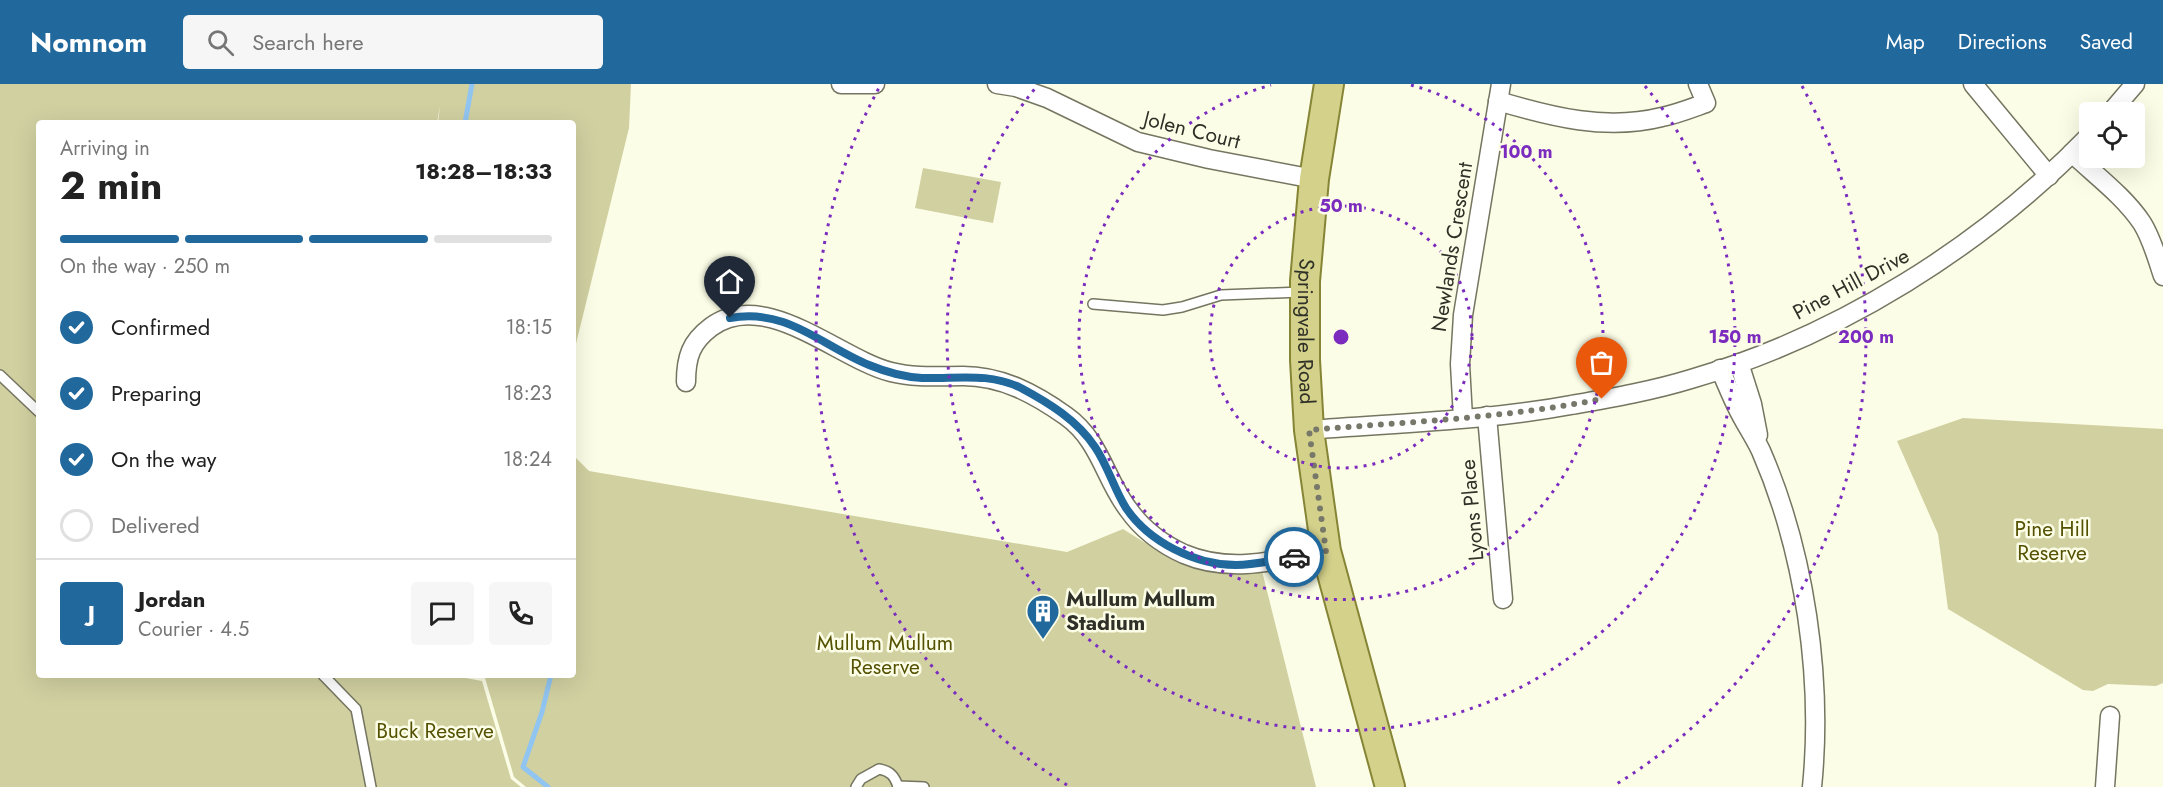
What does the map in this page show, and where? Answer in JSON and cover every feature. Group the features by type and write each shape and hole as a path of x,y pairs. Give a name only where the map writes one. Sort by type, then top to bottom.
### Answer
{"main road":[{"name":"Springvale Road","path":"1329,84 1314,179 1305,292 1309,430 1326,551 1390,787"}],"street":[{"path":"841,84 875,84"},
{"name":"Jolen Court","path":"997,84 1016,87 1047,98 1138,142 1209,159 1314,179"},
{"path":"1499,92 1543,114 1576,121 1627,122 1661,117 1706,103 1698,84"},
{"path":"1973,84 2049,176"},
{"path":"2119,102 2135,84"},
{"name":"Newlands Crescent","path":"1463,418 1460,364 1463,315 1499,92"},
{"name":"Pine Hill Drive","path":"1309,430 1487,416 1589,402 1690,380 1739,363 1836,321 1910,280 1975,236 2049,176 2079,146"},
{"path":"2072,153 2123,201 2142,224 2163,276"},
{"path":"686,382 686,363 690,352 696,341 716,323 742,316 779,321 810,332 862,362 890,372 924,378 981,377 1017,386 1038,397 1070,418 1095,446 1127,509 1138,522 1156,538 1185,554 1234,565 1326,551"},
{"path":"1739,363 1752,404 1761,451 1787,531 1809,628 1815,694 1812,787"},
{"path":"1720,369 1761,451"},
{"name":"Lyons Place","path":"1487,416 1503,599"},
{"path":"2105,787 2110,716"}],"lane":[{"path":"1093,304 1163,310 1182,307 1221,295 1305,292"},
{"path":"0,375 36,409"},
{"path":"327,678 356,709 371,787"},
{"path":"856,787 861,779 879,769 886,770 894,776 898,786 924,787"}],"green space":[{"name":"Buck Reserve","path":"0,84 631,84 629,128 576,344 576,120 438,120 440,106 438,120 36,120 36,678 466,678 482,681 511,779 521,787 0,787"},
{"path":"923,168 1001,182 993,223 915,208"},
{"name":"Pine Hill Reserve","path":"1963,418 2163,429 2163,683 2156,686 2108,684 2093,691 2083,690 1948,609 1938,534 1897,441"},
{"name":"Mullum Mullum Reserve","path":"576,458 589,471 1067,552 1123,529 1171,559 1261,567 1316,787 526,787 514,777 485,678 576,678"}],"waterway":[{"path":"466,120 472,84"},
{"path":"548,787 523,767 542,712 550,678"}],"way so far":[{"path":"1294,557 1326,551 1309,430 1487,416 1569,406 1602,399"}],"place":[{"name":"Mullum Mullum Stadium","path":"1043,640"}],"route":[{"path":"730,318 758,317 787,323 810,332 862,362 890,372 924,378 981,377 1017,386 1070,418 1095,446 1127,509 1156,538 1170,547 1200,559 1234,565 1294,557"}]}
